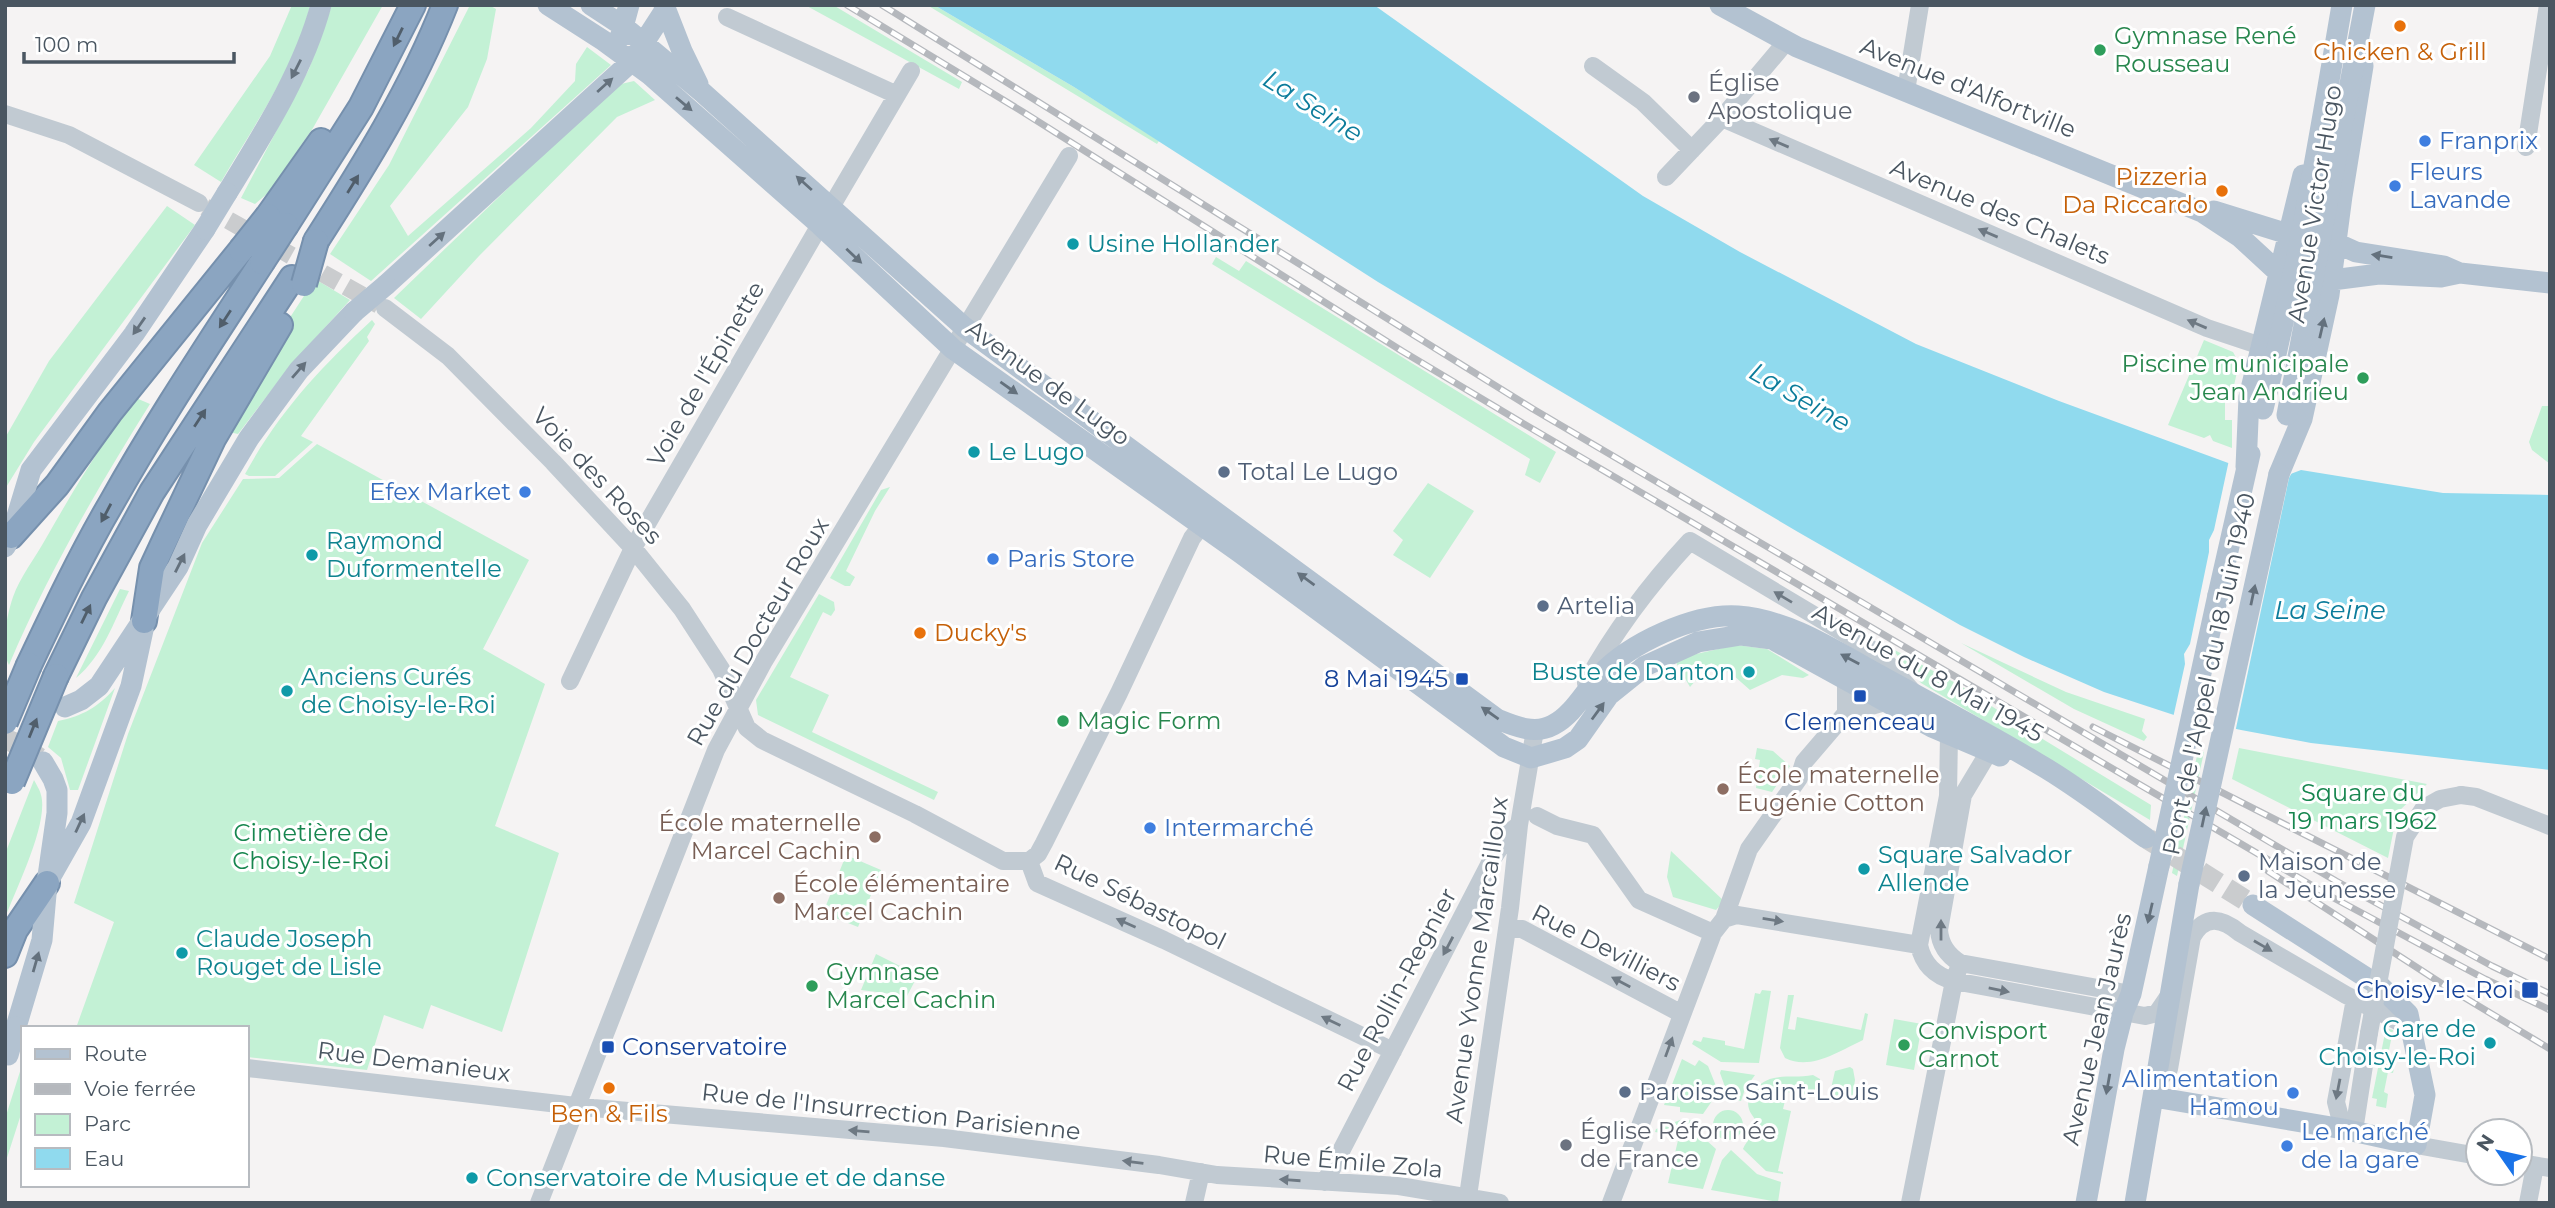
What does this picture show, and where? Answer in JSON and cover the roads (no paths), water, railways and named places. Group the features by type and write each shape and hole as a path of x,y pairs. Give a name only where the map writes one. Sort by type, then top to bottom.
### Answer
{"highway":[{"path":"5,722 66,587 111,502 188,377 252,256 277,220 340,113 382,69 413,5"},
{"path":"144,621 152,568 212,439 298,281 316,241 370,157 445,5"},
{"path":"8,542 57,485 110,412 252,256"},
{"path":"9,791 56,676 94,598 152,492 298,281"},
{"path":"5,956 15,930 47,883"}],"main road":[{"path":"8,542 31,470 134,334 205,229 278,105 309,43 321,5"},
{"name":"Avenue de Lugo","path":"548,5 702,92 953,349 1202,526 1504,747 1539,757"},
{"path":"591,5 623,26"},
{"path":"629,5 623,26 630,51"},
{"name":"Avenue d'Alfortville","path":"1720,5 1786,42 2202,212 2240,237 2278,272"},
{"name":"Avenue Victor Hugo","path":"2246,467 2248,406 2311,136 2333,5"},
{"name":"Avenue Victor Hugo","path":"2246,467 2280,341 2309,197 2342,5"},
{"name":"Avenue Victor Hugo","path":"2279,474 2299,345 2365,5"},
{"name":"Avenue Victor Hugo","path":"2279,474 2302,419 2332,280 2373,5"},
{"path":"65,706 81,700 99,687 178,567 220,483 256,426 299,370 354,312 386,285 630,51 664,8 702,92"},
{"name":"Avenue de Lugo","path":"630,51 721,136 964,327 1497,719 1515,727 1535,730"},
{"name":"Avenue d'Alfortville","path":"2202,212 2226,214 2288,234 2336,243 2356,252 2444,266 2460,273"},
{"path":"2278,272 2332,280 2379,274 2441,277 2460,273 2550,283"},
{"name":"Pont de l'Appel du 18 Juin 1940","path":"2159,866 2246,467"},
{"name":"Pont de l'Appel du 18 Juin 1940","path":"2171,991 2189,884 2279,474"},
{"name":"Avenue du 8 Mai 1945","path":"1572,709 1601,674 1631,649 1691,623 1737,616 1789,626 1916,695 1952,726"},
{"path":"47,883 81,823 131,686 144,621"},
{"name":"Avenue du 8 Mai 1945","path":"1539,757 1565,748 1577,739 1609,695 1645,666 1698,642 1741,635 1772,639 1885,702 1952,726 1992,746 2037,763 2146,838"},
{"path":"1535,730 1553,726 1572,709"},
{"path":"11,1045 42,940 57,800 53,779 43,762"},
{"name":"Avenue Jean Jaurès","path":"2086,1203 2114,1049 2139,959 2159,866"},
{"path":"2155,1090 2416,1145 2426,1095 2408,1014 2381,987 2253,905"},
{"path":"2135,1203 2171,991"}],"street":[{"path":"1906,91 1920,5"},
{"path":"2526,146 2548,5"},
{"path":"727,18 897,95"},
{"path":"1666,177 1786,42"},
{"path":"1593,66 1643,102 1692,150"},
{"name":"Voie de l'Épinette","path":"570,681 633,548 911,71"},
{"path":"5,114 69,135 199,203"},
{"name":"Avenue des Chalets","path":"1721,118 2207,328 2261,345"},
{"name":"Rue du Docteur Roux","path":"539,1203 716,750 764,661 1069,156"},
{"name":"Voie des Roses","path":"385,308 448,356 633,548 690,620 721,669 738,708"},
{"path":"1029,861 1038,854 1044,843 1192,538 1202,526"},
{"path":"1572,709 1603,652 1689,541 1879,654 1916,695"},
{"path":"1846,679 1846,713"},
{"path":"1611,1203 1682,1014 1749,849 1799,778 1804,762 1846,713 1885,702"},
{"name":"Rue Sébastopol","path":"738,708 747,728 762,740 915,814 1003,861 1029,861 1037,883 1164,940 1393,1051"},
{"path":"1952,726 1948,796 1919,945 1931,971 1954,981 2127,1004"},
{"name":"Avenue Yvonne Marcailloux","path":"1472,1200 1519,842 1519,825 1539,757 1535,730"},
{"path":"1992,746 1963,795 1939,930 1940,940 1951,957 1960,963 2127,1004 2145,1016 2157,1013 2171,991"},
{"path":"2348,1130 2357,1099 2405,837 2424,808 2440,799 2461,795 2476,797 2549,825"},
{"path":"1537,816 1558,826 1593,835 1639,900 1718,926 1737,915 1919,945"},
{"name":"Rue Rollin-Regnier","path":"1325,1182 1491,862 1511,831 1519,825"},
{"path":"2155,1090 2169,1069 2190,942 2193,934 2213,921 2225,922 2355,999 2413,1029"},
{"name":"Rue Devilliers","path":"1507,928 1522,929 1682,1014"},
{"path":"1910,1203 1954,981 1960,963"},
{"path":"2348,1130 2336,1102 2355,999"},
{"name":"Rue Demanieux","path":"248,1068 576,1106"},
{"name":"Rue de l'Insurrection Parisienne","path":"576,1106 944,1138 1201,1172"},
{"path":"2416,1145 2464,1154"},
{"path":"2528,1203 2535,1166"},
{"path":"1194,1203 1201,1172"},
{"name":"Rue Émile Zola","path":"1201,1172 1391,1185 1500,1203"}],"water":[{"name":"La Seine","path":"934,5 1374,5 1643,196 1740,252 1916,344 2059,401 2231,464 2285,476 2301,470 2443,493 2550,495 2550,770 2311,743 2241,730 2177,716 2104,692 2024,657 1960,625 1798,532 1528,372 1378,282 1074,87"}],"tunnel":[{"path":"205,207 379,305"},
{"path":"5,739 39,758"},
{"path":"2148,839 2253,905"}],"railway":[{"path":"847,5 1023,112 1402,351 1524,424 2330,896 2485,979 2550,1010"},
{"path":"882,5 1533,409 2336,881 2492,966 2550,994"},
{"path":"2093,727 2550,959"},
{"path":"2268,871 2447,987 2550,1049"}],"place":[{"name":"Chicken & Grill","path":"2400,26"},
{"name":"Gymnase René Rousseau","path":"2100,50"},
{"name":"Église Apostolique","path":"1694,97"},
{"name":"Franprix","path":"2425,141"},
{"name":"Fleurs Lavande","path":"2395,186"},
{"name":"Pizzeria Da Riccardo","path":"2222,191"},
{"name":"Usine Hollander","path":"1073,244"},
{"name":"Piscine municipale Jean Andrieu","path":"2363,378"},
{"name":"Le Lugo","path":"974,452"},
{"name":"Total Le Lugo","path":"1224,472"},
{"name":"Efex Market","path":"525,492"},
{"name":"Raymond Duformentelle","path":"312,555"},
{"name":"Paris Store","path":"993,559"},
{"name":"Artelia","path":"1543,606"},
{"name":"Ducky's","path":"920,633"},
{"name":"Buste de Danton","path":"1749,672"},
{"name":"8 Mai 1945","path":"1462,679"},
{"name":"Anciens Curés de Choisy-le-Roi","path":"287,691"},
{"name":"Clemenceau","path":"1860,696"},
{"name":"Magic Form","path":"1063,721"},
{"name":"École maternelle Eugénie Cotton","path":"1723,789"},
{"name":"Intermarché","path":"1150,828"},
{"name":"École maternelle Marcel Cachin","path":"875,837"},
{"name":"Square Salvador Allende","path":"1864,869"},
{"name":"Maison de la Jeunesse","path":"2244,876"},
{"name":"École élémentaire Marcel Cachin","path":"779,898"},
{"name":"Claude Joseph Rouget de Lisle","path":"182,953"},
{"name":"Gymnase Marcel Cachin","path":"812,986"},
{"name":"Choisy-le-Roi","path":"2530,990"},
{"name":"Gare de Choisy-le-Roi","path":"2490,1043"},
{"name":"Convisport Carnot","path":"1904,1045"},
{"name":"Conservatoire","path":"608,1047"},
{"name":"Ben & Fils","path":"609,1088"},
{"name":"Paroisse Saint-Louis","path":"1625,1092"},
{"name":"Alimentation Hamou","path":"2293,1093"},
{"name":"Église Réformée de France","path":"1566,1145"},
{"name":"Le marché de la gare","path":"2287,1146"},
{"name":"Conservatoire de Musique et de danse","path":"472,1178"}],"park label":[{"name":"Square du 19 mars 1962","path":"2363,807"},
{"name":"Cimetière de Choisy-le-Roi","path":"311,847"}]}
